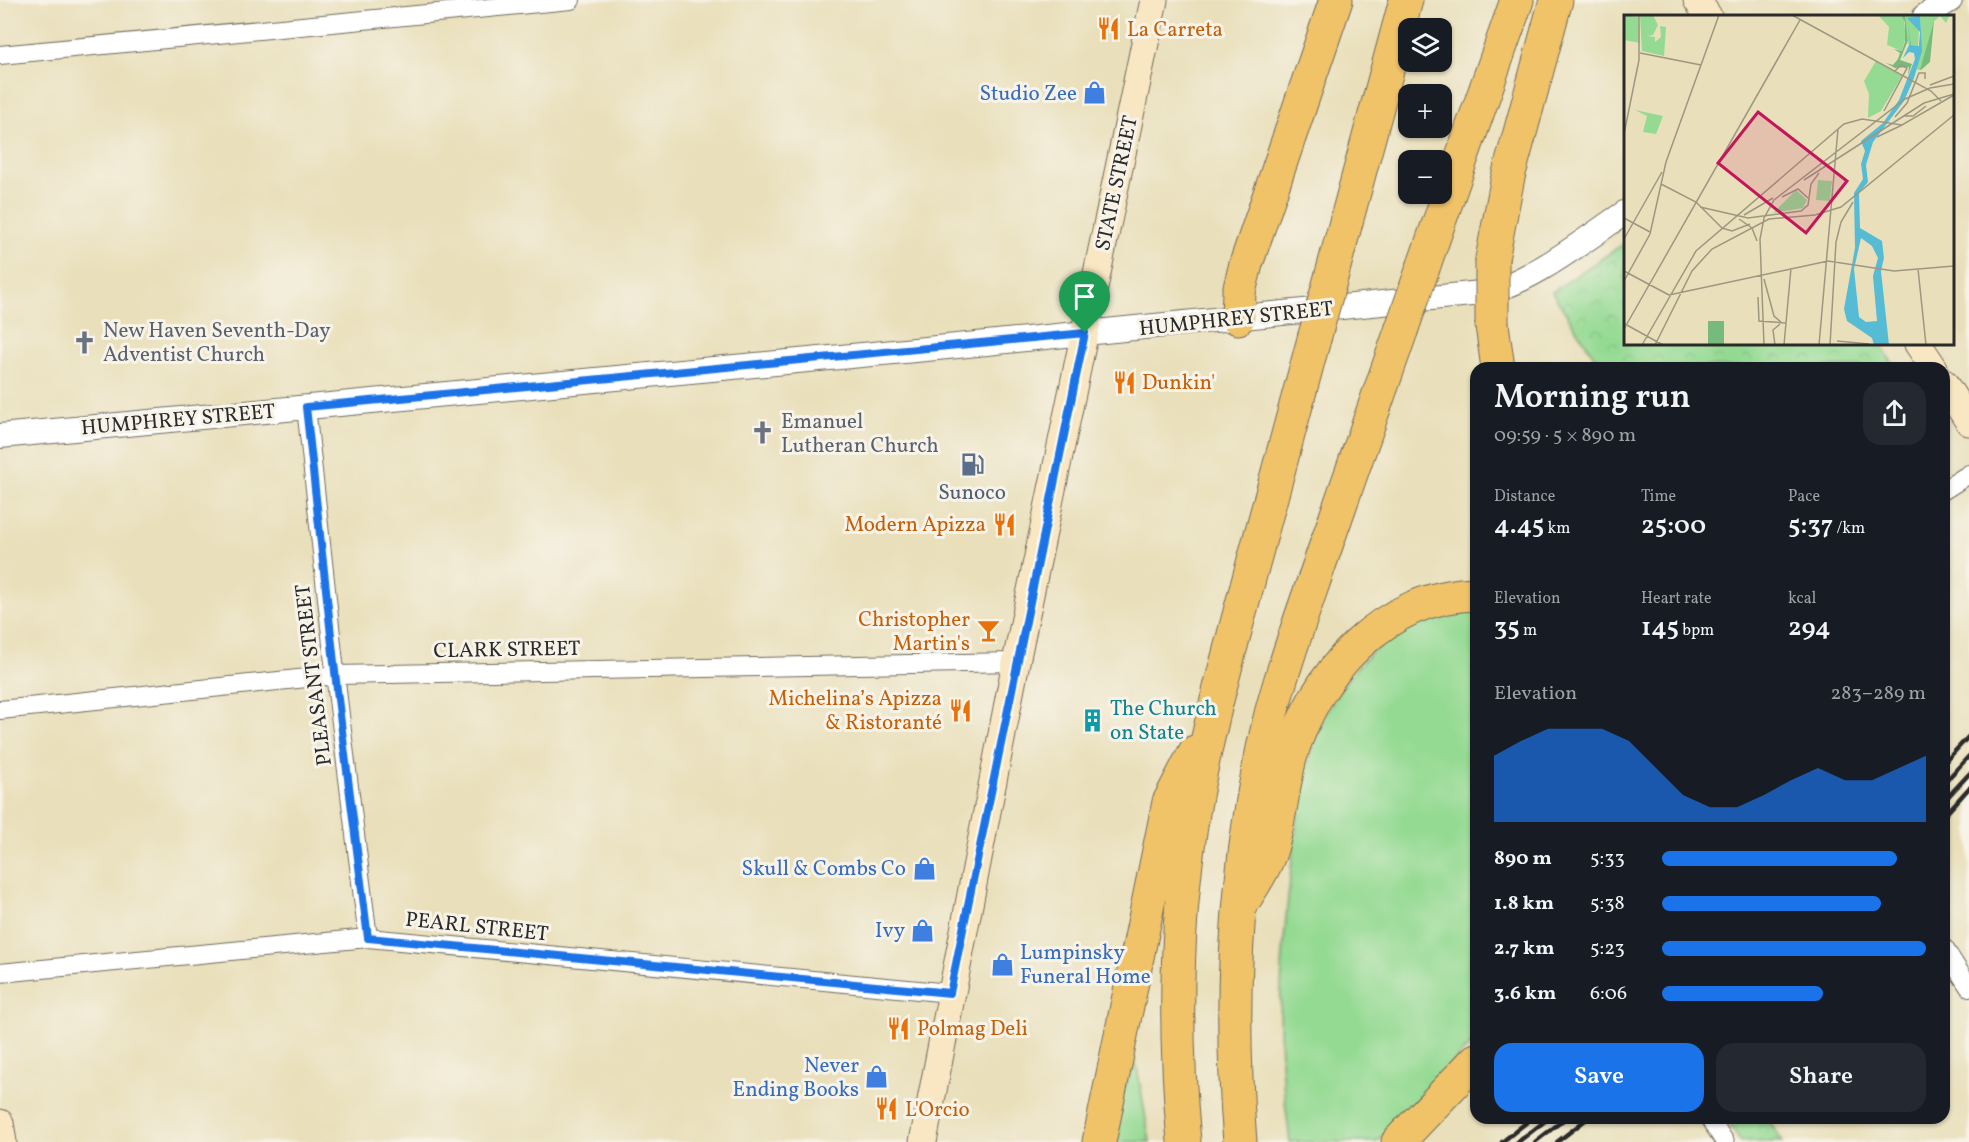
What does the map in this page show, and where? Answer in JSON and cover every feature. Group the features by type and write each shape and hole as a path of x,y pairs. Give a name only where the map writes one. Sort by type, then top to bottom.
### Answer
{"highway":[{"path":"1239,318 1239,292 1246,264 1336,0"},
{"path":"1184,1142 1178,1043 1180,928 1193,814 1209,730 1406,0"},
{"path":"1240,1142 1233,1037 1239,908 1258,771 1283,673 1517,0"},
{"path":"1497,362 1492,325 1492,259 1508,177 1556,0"},
{"path":"1239,908 1270,854 1294,745 1309,709 1329,676 1362,640 1399,615 1435,600 1470,595"},
{"path":"1099,1142 1169,802 1184,770 1209,730"},
{"path":"1398,1142 1470,1066"},
{"path":"1429,1142 1470,1098"}],"main road":[{"name":"STATE STREET","path":"923,1142 950,993 1016,662 1154,0"},
{"path":"1697,0 1707,15"},
{"path":"1919,345 1930,362"},
{"path":"1950,392 1969,422"},
{"path":"0,1123 3,1142"}],"street":[{"path":"0,55 571,0"},
{"path":"1927,15 1950,0"},
{"name":"HUMPHREY STREET","path":"0,436 1239,318 1496,290 1524,278 1624,213"},
{"name":"PLEASANT STREET","path":"306,407 368,938"},
{"path":"1950,486 1969,474"},
{"name":"CLARK STREET","path":"0,710 336,675 1016,662"},
{"name":"PEARL STREET","path":"0,973 368,938 950,993"},
{"path":"1950,957 1969,987"},
{"path":"1713,1124 1725,1142"}],"green space":[{"path":"1624,244 1624,345 1881,345 1892,362 1598,362 1552,292"},
{"path":"1470,610 1470,1045 1377,1142 1290,1142 1281,1061 1282,965 1288,894 1299,808 1308,761 1324,718 1354,671 1374,651 1395,635 1447,614"},
{"path":"1136,1062 1150,1142 1109,1142 1123,1091"},
{"path":"1729,1124 1771,1124 1783,1142 1741,1142"}],"railway":[{"path":"1950,757 1969,736"},
{"path":"1950,777 1969,756"},
{"path":"1950,795 1969,774"},
{"path":"1950,809 1969,788"},
{"path":"1502,1142 1524,1124"},
{"path":"1518,1142 1541,1124"},
{"path":"1535,1142 1558,1124"},
{"path":"1557,1142 1580,1124"}],"place":[{"name":"La Carreta","path":"1109,29"},
{"name":"Studio Zee","path":"1095,93"},
{"name":"New Haven Seventh-Day Adventist Church","path":"85,342"},
{"name":"Dunkin'","path":"1124,382"},
{"name":"Emanuel Lutheran Church","path":"763,433"},
{"name":"Sunoco","path":"972,464"},
{"name":"Modern Apizza","path":"1004,524"},
{"name":"Christopher Martin's","path":"988,631"},
{"name":"Michelina’s Apizza & Ristoranté","path":"960,710"},
{"name":"The Church on State","path":"1092,720"},
{"name":"Skull & Combs Co","path":"924,868"},
{"name":"Ivy","path":"923,930"},
{"name":"Lumpinsky Funeral Home","path":"1002,964"},
{"name":"Polmag Deli","path":"899,1028"},
{"name":"Never Ending Books","path":"877,1077"},
{"name":"L'Orcio","path":"887,1109"}],"route":[{"path":"1085,333 950,993 368,938 338,699 306,407 1085,333"}]}
